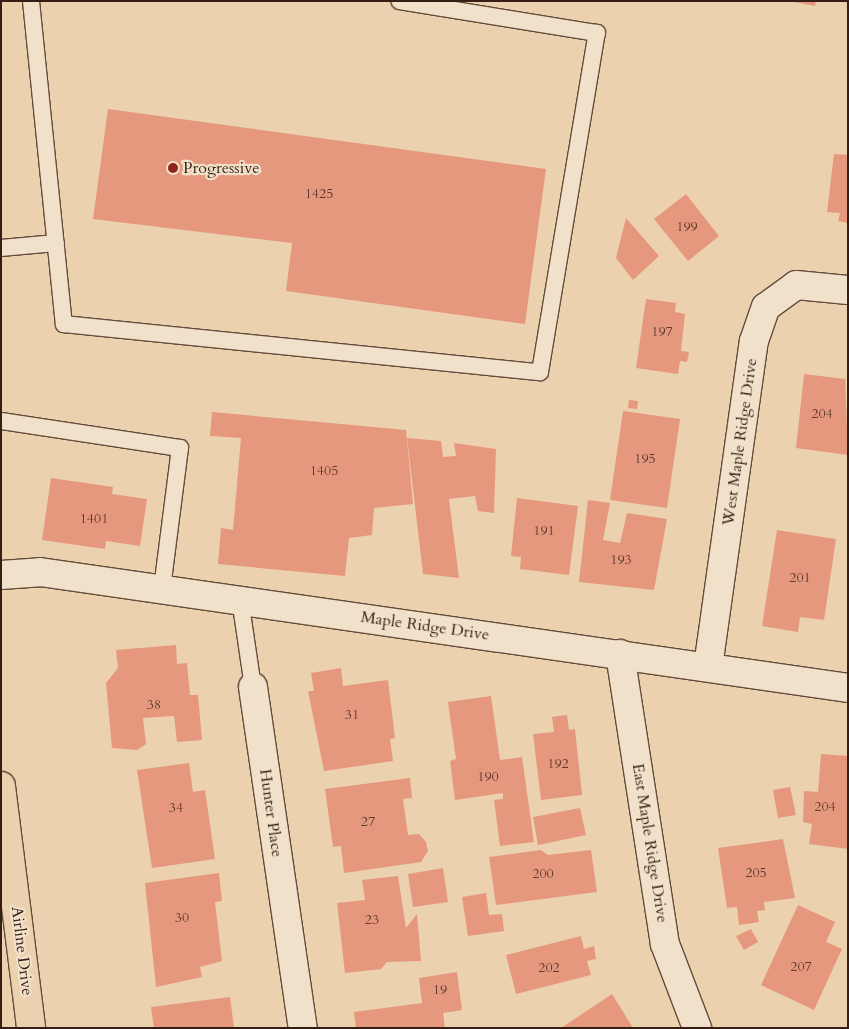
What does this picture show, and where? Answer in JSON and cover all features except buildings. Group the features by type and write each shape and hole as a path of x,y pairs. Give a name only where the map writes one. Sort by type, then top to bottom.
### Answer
{"highway":[{"name":"Airline Drive","path":"1,786 31,1028"}],"street":[{"name":"West Maple Ridge Drive","path":"708,667 754,341 766,307 796,285 848,290"},
{"name":"Maple Ridge Drive","path":"1,575 40,572 162,588 848,688"},
{"name":"East Maple Ridge Drive","path":"620,654 665,944 697,1028"},
{"name":"Hunter Place","path":"253,687 303,1028"}],"lane":[{"path":"31,1 64,324 540,372 597,33 400,1"},
{"path":"1,248 56,242"},
{"path":"1,421 180,448 162,588"},
{"name":"Hunter Place","path":"240,599 253,687"}],"place":[{"name":"Progressive","path":"173,168"}]}
